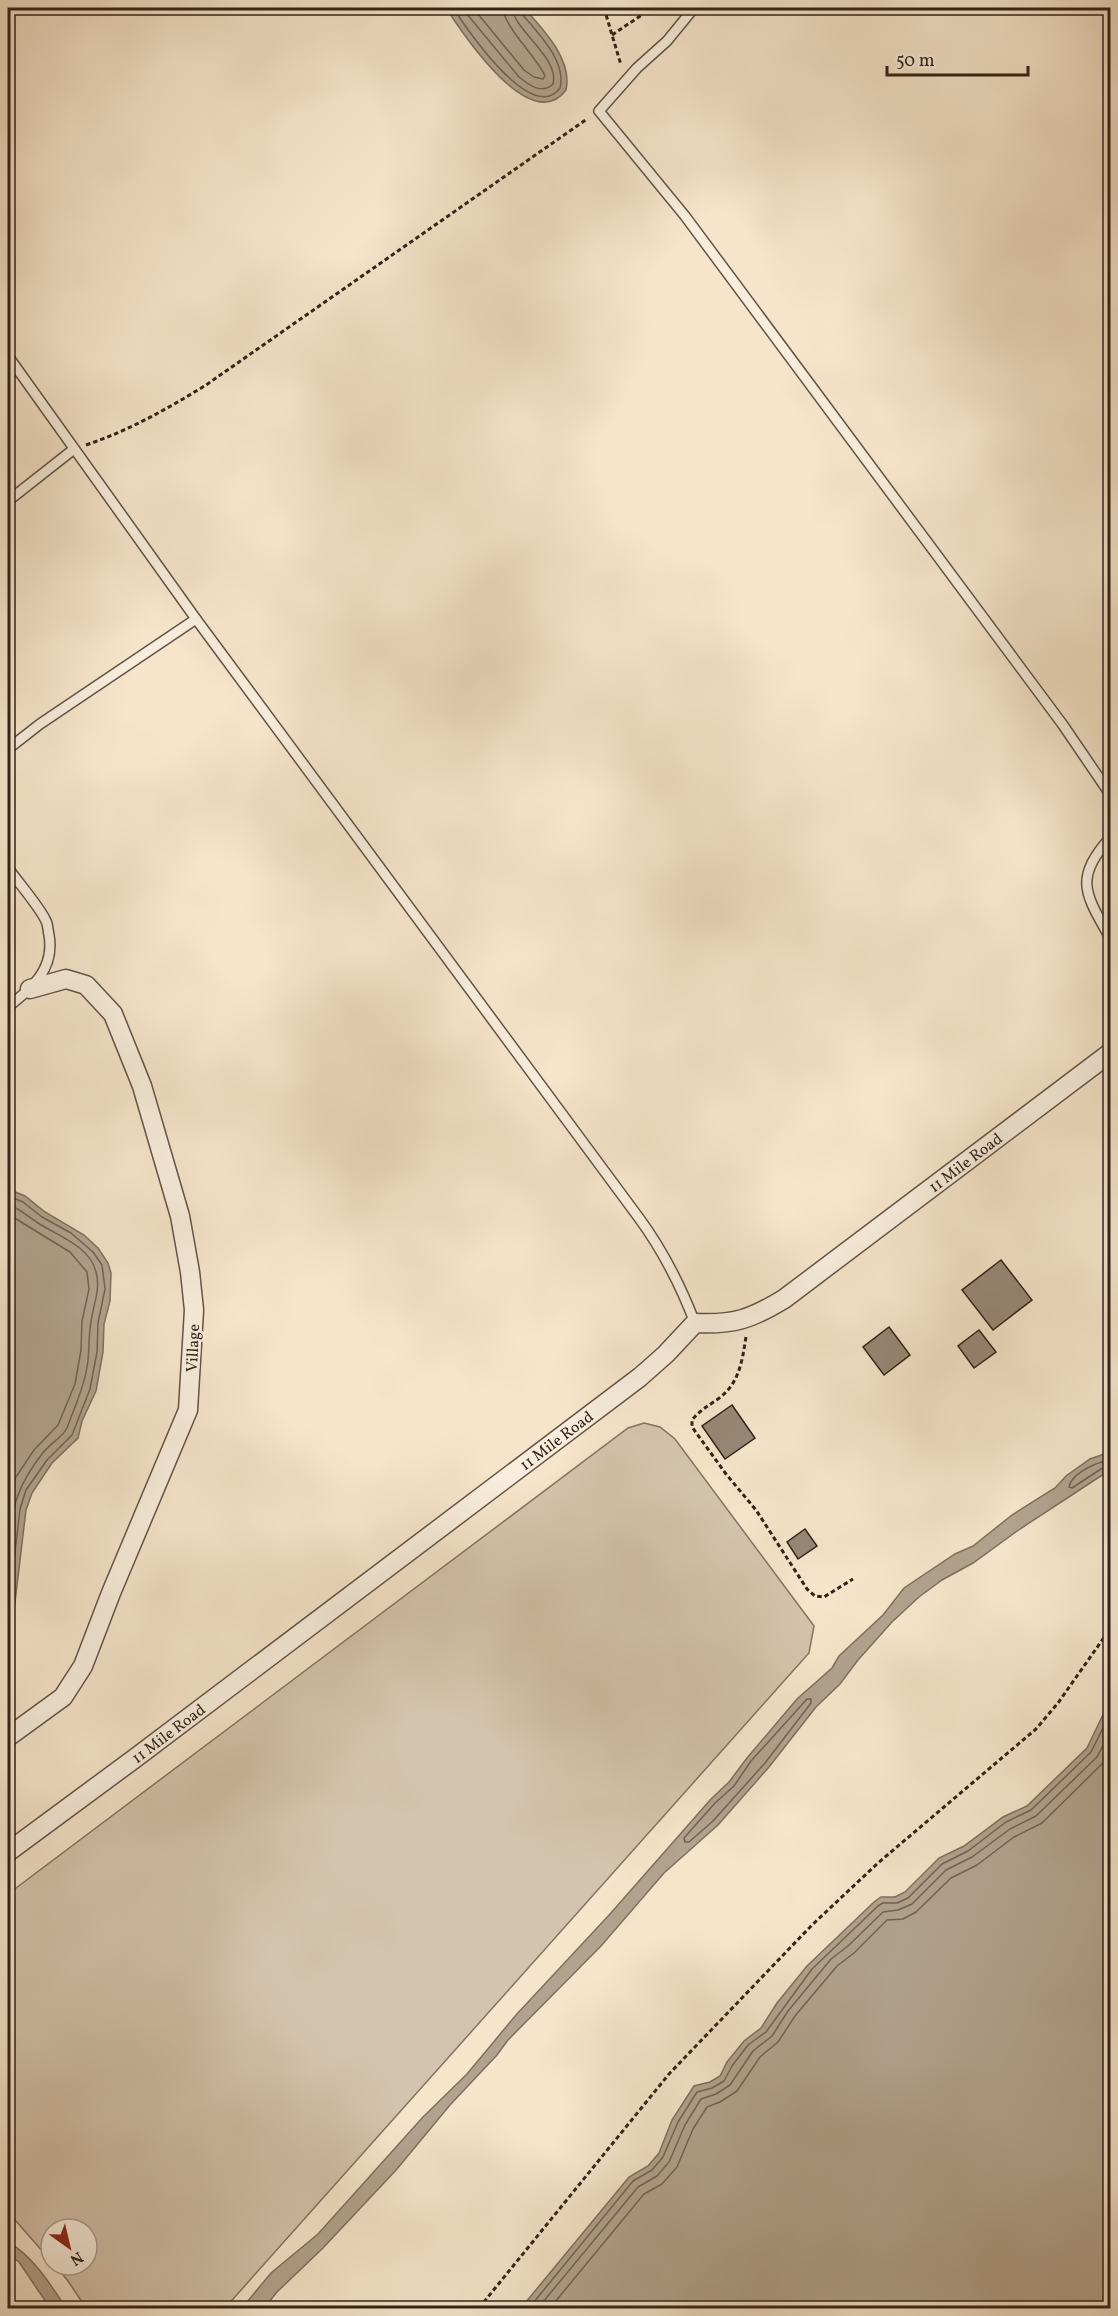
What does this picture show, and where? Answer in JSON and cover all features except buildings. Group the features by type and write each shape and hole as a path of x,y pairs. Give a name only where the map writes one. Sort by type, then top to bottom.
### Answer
{"street":[{"name":"Village","path":"8,1737 63,1697 83,1666 188,1410 194,1320 190,1272 180,1216 142,1086 113,1014 86,985 66,979 30,989"},
{"name":"11 Mile Road","path":"8,1852 640,1377 666,1354 695,1323 721,1324 750,1317 784,1299 1110,1053"}],"lane":[{"path":"694,8 667,41 630,76 599,111 700,235 1056,715 1110,794"},
{"path":"8,356 195,619 645,1226 677,1278 695,1323"},
{"path":"8,501 74,449"},
{"path":"8,749 40,724 195,619"},
{"path":"1110,838 1090,867 1085,884 1089,899 1110,938"},
{"path":"8,868 46,921 50,942 49,958 43,972 30,989 8,1007"}],"path":[{"path":"604,8 621,66 630,76"},
{"path":"612,35 652,8"},
{"path":"74,449 119,434 159,414 206,385 599,111"},
{"path":"750,1317 739,1374 731,1388 697,1413 692,1420 692,1427 756,1510 807,1589 815,1596 824,1597 853,1579"},
{"path":"478,2308 669,2074 812,1925 869,1871 1036,1729 1058,1703 1110,1629"}],"shaded area":[{"path":"644,1423 660,1427 675,1439 814,1626 809,1653 225,2308 86,2308 65,2277 99,2277 99,2217 39,2217 39,2247 8,2212 8,1894 628,1428"}],"water":[{"path":"446,8 524,8 561,56 567,79 566,90 551,101 535,101 517,92 482,58"},
{"path":"8,1189 25,1196 45,1212 84,1235 98,1248 108,1263 111,1273 110,1301 104,1324 103,1352 96,1391 82,1421 78,1438 52,1463 32,1493 26,1510 12,1627 8,1642"},
{"path":"1110,1452 1110,1470 973,1563 942,1580 892,1622 840,1684 816,1707 769,1767 718,1825 664,1873 601,1946 508,2040 397,2169 323,2248 277,2292 264,2308 242,2308 271,2273 318,2234 423,2117 467,2074 516,2015 610,1914 711,1799 729,1782 797,1699 832,1668 839,1656 883,1615 904,1588 955,1554 973,1546 1012,1515 1055,1488 1066,1476 1090,1459"},
{"path":"1110,1700 1110,2308 521,2308 629,2177 648,2166 659,2153 672,2120 694,2086 710,2082 720,2076 727,2062 744,2041 761,2028 777,2003 807,1966 874,1902 881,1897 895,1897 905,1892 939,1858 964,1846 1003,1817 1027,1806 1087,1748"},
{"path":"8,2242 33,2263 39,2270 39,2277 45,2277 66,2308 50,2308 19,2262 8,2254"}]}
